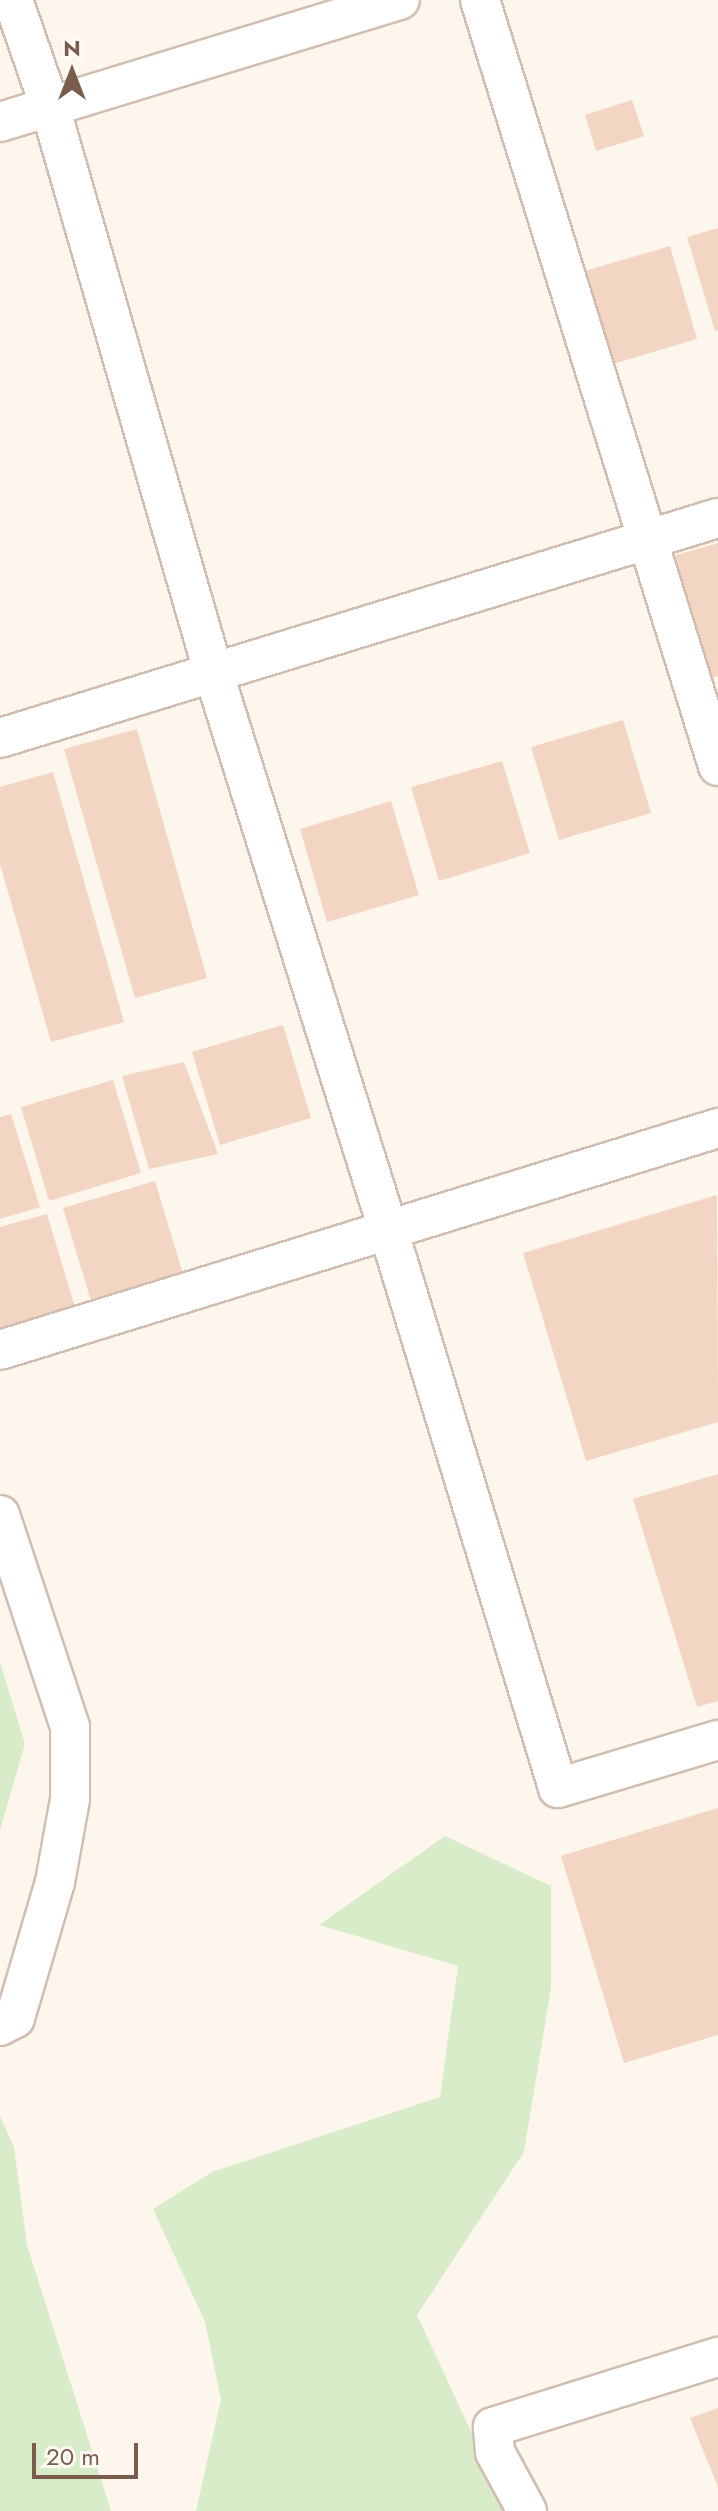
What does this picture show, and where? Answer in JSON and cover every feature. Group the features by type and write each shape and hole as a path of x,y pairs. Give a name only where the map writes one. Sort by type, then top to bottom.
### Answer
{"street":[{"path":"13,0 50,107 213,671 388,1229 558,1788 718,1740"},
{"path":"0,122 400,0"},
{"path":"480,0 718,766"},
{"path":"0,738 718,518"},
{"path":"0,1350 718,1128"},
{"path":"0,1515 70,1727 70,1799 55,1882 15,2018 0,2026"},
{"path":"527,2511 495,2452 493,2427 718,2357"}],"green space":[{"path":"0,1662 25,1744 0,1830"},
{"path":"445,1836 551,1886 551,1988 524,2152 417,2315 508,2511 196,2511 221,2399 205,2322 153,2209 212,2172 440,2097 458,1966 319,1925"},
{"path":"0,2116 14,2147 27,2245 111,2511 0,2511"}],"building":[{"path":"632,100 644,136 596,151 585,115"},
{"path":"718,228 718,330 715,331 687,237"},
{"path":"670,246 697,339 606,366 578,273"},
{"path":"718,543 718,676 705,680 669,557"},
{"path":"623,720 651,813 559,840 531,747"},
{"path":"137,729 207,978 135,998 64,749"},
{"path":"502,761 530,853 439,881 411,787"},
{"path":"53,772 124,1022 51,1042 0,864 0,787"},
{"path":"391,801 419,895 327,922 300,829"},
{"path":"283,1025 311,1118 220,1145 192,1052"},
{"path":"184,1062 218,1154 149,1169 122,1076"},
{"path":"113,1080 141,1173 49,1201 21,1107"},
{"path":"11,1114 40,1207 0,1219 0,1117"},
{"path":"155,1181 183,1274 91,1301 63,1208"},
{"path":"717,1195 718,1422 586,1461 523,1253"},
{"path":"47,1214 75,1307 0,1329 0,1227"},
{"path":"718,1474 718,1701 697,1707 633,1499"},
{"path":"718,1808 718,2035 624,2063 561,1856"},
{"path":"718,2408 718,2487 690,2418"}]}
